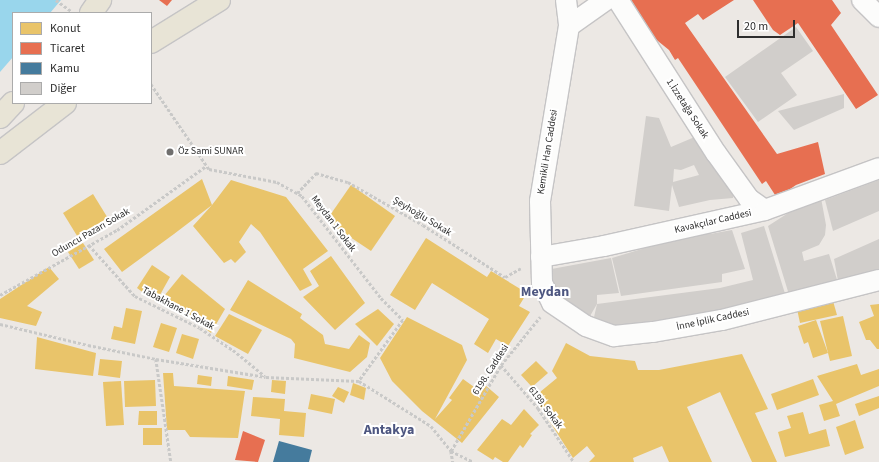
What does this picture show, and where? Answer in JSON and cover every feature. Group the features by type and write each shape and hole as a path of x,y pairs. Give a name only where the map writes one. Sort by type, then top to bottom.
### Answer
{"main road":[{"path":"92,12 100,0"},
{"path":"152,41 212,1"},
{"path":"0,117 12,104"},
{"path":"0,153 64,104"}],"street":[{"name":"Kemikli Han Caddesi","path":"552,303 542,283 540,201 569,26 566,0"},
{"path":"569,26 606,0"},
{"name":"1.İzzetağa Sokak","path":"618,0 749,199 765,210"},
{"path":"862,0 879,17"},
{"name":"Kavakçılar Caddesi","path":"541,257 604,246 765,210 879,168"},
{"name":"İnne İplik Caddesi","path":"552,303 586,326 614,336 653,332 722,320 879,280"}],"path":[{"path":"56,0 61,5 73,12"},
{"path":"152,85 206,166"},
{"name":"Meydan 1 Sokak","path":"206,166 208,169 277,182 302,196 381,298 403,320 359,381"},
{"name":"Oduncu Pazarı Sokak","path":"0,295 117,230 206,166"},
{"name":"Şeyhoğlu Sokak","path":"297,193 316,173 348,182 423,225 505,277 541,257"},
{"name":"Tabakhane 1 Sokak","path":"89,245 135,296 200,328 233,350 266,377"},
{"name":"6198. Caddesi","path":"451,451 501,365 552,303"},
{"path":"0,324 88,345 156,359 266,377 359,381 431,426 451,451 474,462"},
{"path":"156,359 171,462"},
{"name":"6199. Sokak","path":"501,365 538,408 574,462"},
{"path":"451,451 453,462"}],"water":[{"path":"0,0 61,0 51,12 12,12 12,58 0,72"}],"building: Konut":[{"path":"202,179 212,205 122,272 104,249"},
{"path":"231,180 286,197 328,251 303,269 312,285 300,291 260,232 251,224 239,242 246,252 235,263 231,259 224,263 193,226 212,205"},
{"path":"351,185 395,216 371,251 326,221"},
{"path":"93,194 109,220 79,239 63,213"},
{"path":"426,238 487,277 491,271 527,293 519,306 530,312 508,346 496,339 488,353 474,344 489,319 432,283 415,310 390,295"},
{"path":"83,243 94,260 79,269 68,252"},
{"path":"331,256 365,303 335,330 303,297 319,286 310,271"},
{"path":"152,265 170,277 156,302 137,288"},
{"path":"49,267 59,279 27,306 42,312 36,326 0,318 0,299"},
{"path":"182,274 225,309 211,333 164,296"},
{"path":"248,280 302,314 300,318 323,335 325,344 349,349 359,335 370,343 367,357 350,372 294,358 295,344 291,339 230,310"},
{"path":"833,301 837,315 800,323 797,309"},
{"path":"879,304 879,349 877,349 870,340 866,340 859,322 874,316 870,305"},
{"path":"126,308 142,311 135,344 111,339 114,326 122,328"},
{"path":"378,309 394,324 377,346 355,324"},
{"path":"229,314 262,330 248,354 215,336"},
{"path":"843,316 852,356 830,361 820,321"},
{"path":"407,317 462,345 467,360 435,419 452,400 449,398 463,379 481,392 485,385 499,397 462,443 422,411 392,381 380,358"},
{"path":"816,320 828,353 813,358 808,342 804,344 798,326"},
{"path":"161,323 177,328 169,352 153,347"},
{"path":"182,334 199,339 193,359 176,353"},
{"path":"37,337 96,353 93,376 35,369"},
{"path":"566,343 590,356 635,361 638,370 659,370 742,354 768,409 755,413 777,462 752,462 720,392 687,407 712,462 669,462 662,446 633,458 634,462 589,462 595,456 587,446 573,458 534,397 557,378 552,371"},
{"path":"100,359 122,361 120,378 98,375"},
{"path":"536,361 548,373 532,387 521,375"},
{"path":"857,364 861,375 879,369 879,386 836,404 840,416 824,421 819,405 833,401 817,376"},
{"path":"163,373 173,373 174,386 245,391 238,438 190,437 185,430 167,430"},
{"path":"198,375 212,377 211,386 197,384"},
{"path":"228,376 254,380 252,390 227,386"},
{"path":"813,379 819,395 777,410 771,394"},
{"path":"155,380 156,406 125,407 124,381"},
{"path":"272,380 286,381 285,394 271,392"},
{"path":"121,381 124,425 106,426 103,382"},
{"path":"353,383 366,388 364,400 350,395"},
{"path":"338,387 349,392 344,403 332,396"},
{"path":"311,394 335,399 332,414 308,409"},
{"path":"879,396 879,408 859,416 855,404"},
{"path":"253,397 285,399 284,411 306,413 304,437 279,435 280,419 251,416"},
{"path":"524,409 539,425 530,434 532,435 523,448 520,445 508,462 503,462 495,457 493,460 477,450 502,419 511,425"},
{"path":"139,411 157,411 157,425 138,425"},
{"path":"803,412 809,434 826,429 830,446 785,457 778,432 791,428 787,416"},
{"path":"855,420 864,448 845,455 836,427"},
{"path":"143,428 162,428 162,445 143,445"}],"building: Ticaret":[{"path":"159,0 172,0 167,6"},
{"path":"628,0 734,0 703,20 698,14 685,23 777,154 818,142 825,174 796,185 777,198 766,181 762,184 678,58 675,60 669,50 653,37"},
{"path":"753,0 832,0 841,13 831,25 878,95 856,109 798,23 780,35 773,30"},
{"path":"243,431 265,440 258,462 235,460"}],"building: Kamu":[{"path":"279,441 312,450 309,462 273,462"}],"building: Diğer":[{"path":"796,27 813,51 781,73 797,95 758,122 725,77"},
{"path":"844,94 844,108 794,130 778,111"},
{"path":"646,116 659,118 671,147 697,136 734,189 733,198 710,200 679,207 672,185 669,211 634,206","holes":["694,165 699,175 673,182 674,169 681,170"]},
{"path":"879,180 879,211 833,231 825,200"},
{"path":"821,198 826,225 825,235 819,245 802,252 804,261 829,254 839,286 790,298 768,226 796,208"},
{"path":"764,226 787,300 619,333 592,326 597,304 720,288 753,280 741,233"},
{"path":"708,229 710,234 732,230 745,269 722,274 722,282 621,296 612,258"},
{"path":"879,239 879,279 839,286 834,259"},
{"path":"611,258 619,293 597,295 597,304 586,323 558,302 546,270"}],"place":[{"name":"Öz Sami SUNAR","path":"170,152"}],"district":[{"name":"Meydan","path":"545,292"},
{"name":"Antakya","path":"389,430"}]}
